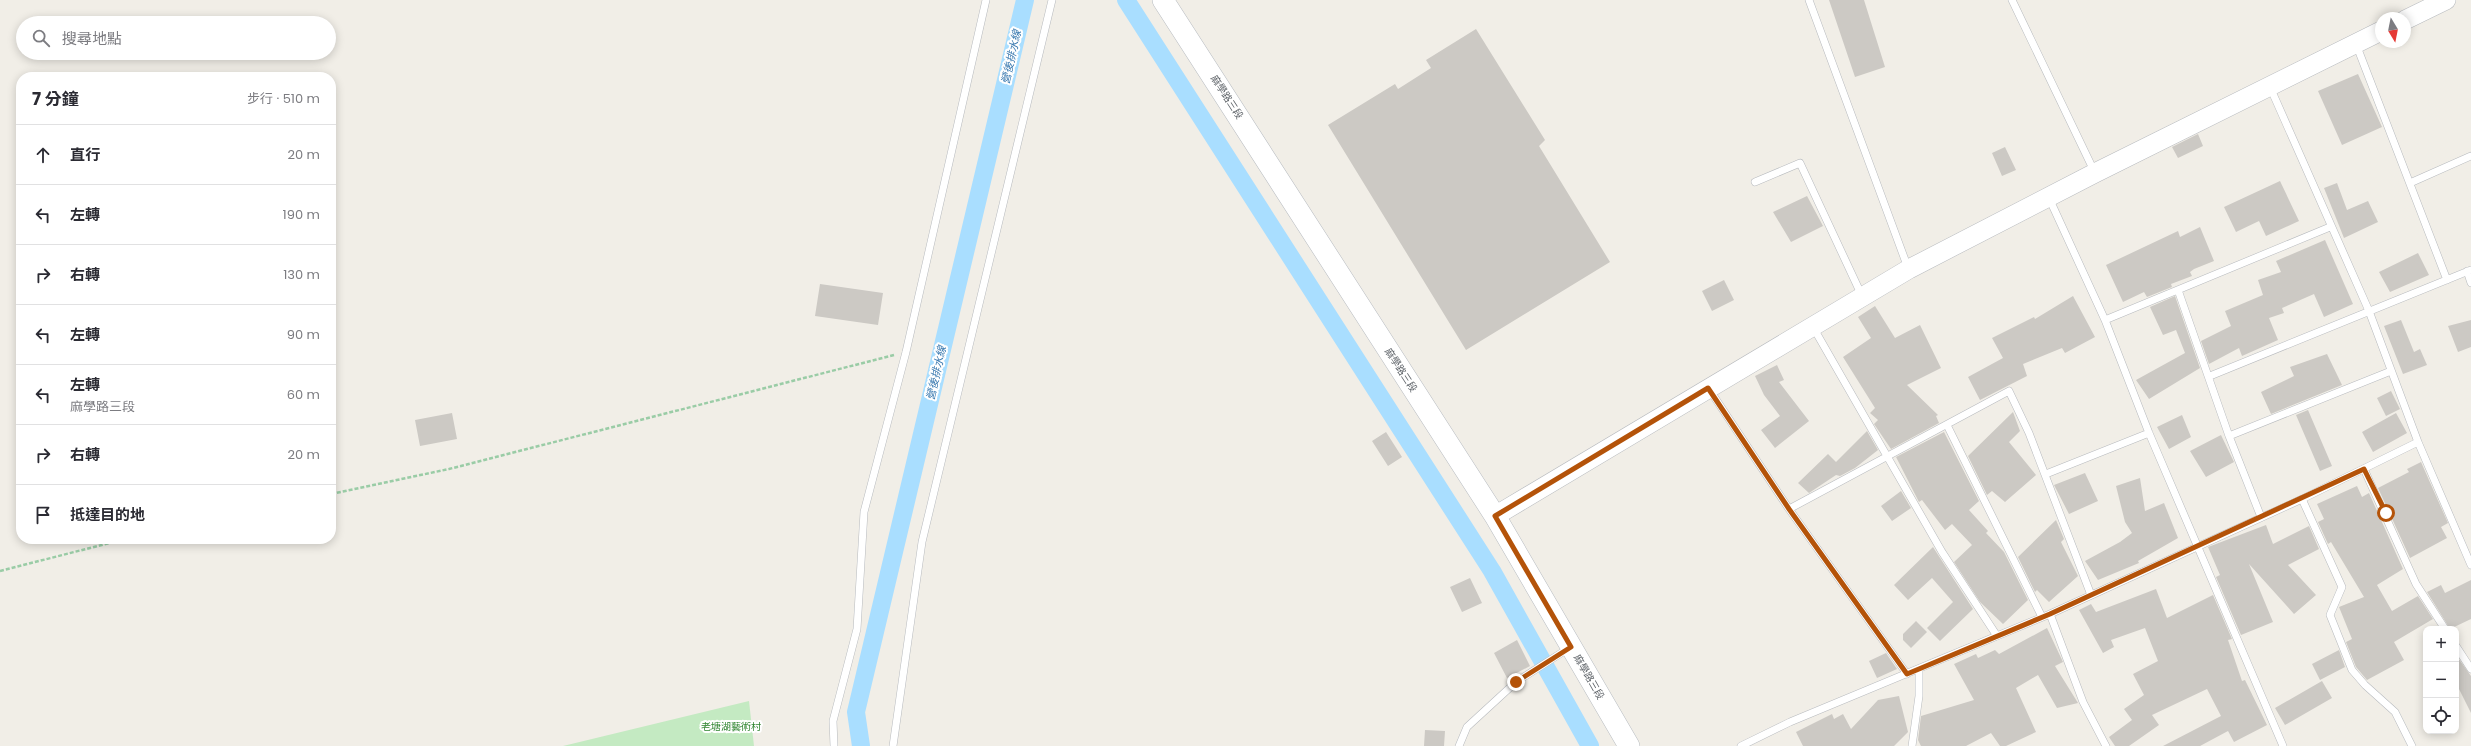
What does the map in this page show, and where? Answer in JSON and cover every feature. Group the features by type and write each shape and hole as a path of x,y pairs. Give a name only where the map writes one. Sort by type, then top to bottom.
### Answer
{"main road":[{"name":"麻學路三段","path":"1164,0 1495,516 1629,746"}],"street":[{"path":"2411,17 2446,0"},
{"path":"1495,516 1909,269 2095,173 2375,34"}],"lane":[{"path":"834,746 833,721 856,629 864,512 906,352 986,0"},
{"path":"893,746 922,542 1052,0"},
{"path":"1809,0 1909,269"},
{"path":"2012,0 2095,173"},
{"path":"2356,44 2447,280"},
{"path":"2270,87 2330,227 2369,311 2418,442 2471,565"},
{"path":"2410,183 2471,156"},
{"path":"1755,182 1800,163 1862,296"},
{"path":"2049,197 2105,320 2149,433 2283,746"},
{"path":"2105,320 2330,227"},
{"path":"2210,376 2469,271 2471,283"},
{"path":"2178,290 2210,376 2229,436 2261,517"},
{"path":"1812,326 1886,458 1942,552 1997,636"},
{"path":"2229,436 2391,371"},
{"path":"1708,388 1789,509 1907,674"},
{"path":"1789,509 2009,391 2046,474 2091,595"},
{"path":"1947,425 2042,617"},
{"path":"2046,474 2149,433"},
{"path":"1740,746 1790,722 1919,670 2050,614 2302,499 2418,442"},
{"path":"2364,469 2416,584 2443,626"},
{"path":"2302,499 2342,587 2330,615 2352,670 2365,685 2395,712 2412,746"},
{"path":"2050,614 2083,702 2106,746"},
{"path":"1460,746 1467,727 1516,682 1571,647"},
{"path":"2459,651 2471,669"},
{"path":"1912,746 1919,696 1919,670"}],"path":[{"path":"336,493 449,469 906,352"},
{"path":"0,571 105,544"}],"green space":[{"name":"老塘湖藝術村","path":"749,701 754,746 563,746"}],"building":[{"path":"1829,0 1864,0 1885,67 1855,77"},
{"path":"1476,29 1545,140 1539,146 1610,262 1466,350 1328,125 1395,84 1398,89 1431,68 1426,60"},
{"path":"2358,74 2382,127 2342,145 2318,91"},
{"path":"2198,134 2203,146 2178,158 2172,147"},
{"path":"2005,147 2016,170 2002,176 1992,153"},
{"path":"2280,181 2299,221 2266,236 2259,221 2236,232 2224,207"},
{"path":"2337,183 2347,210 2368,201 2378,222 2344,238 2324,188"},
{"path":"1807,196 1823,226 1791,242 1773,212"},
{"path":"2200,227 2214,261 2194,269 2190,272 2192,276 2171,284 2172,287 2147,297 2144,292 2123,302 2106,265 2178,231 2180,237"},
{"path":"2325,240 2353,304 2324,317 2314,294 2282,308 2284,313 2269,318 2278,340 2242,356 2239,348 2209,364 2201,341 2231,326 2225,311 2263,295 2258,280 2281,272 2276,261"},
{"path":"2418,253 2429,275 2390,292 2379,272"},
{"path":"1724,280 1734,300 1712,311 1702,291"},
{"path":"820,284 883,293 878,325 815,316"},
{"path":"2073,296 2095,337 2065,353 2062,348 2023,364 2027,376 1980,400 1968,377 2003,358 1992,338 2034,317 2035,319"},
{"path":"2175,296 2200,368 2149,399 2136,380 2185,353 2176,330 2163,335 2150,307"},
{"path":"1875,306 1895,338 1920,325 1941,368 1907,385 1938,415 1936,416 1939,423 1891,449 1874,424 1878,420 1870,413 1875,408 1843,357 1871,338 1858,317"},
{"path":"2401,320 2414,352 2420,349 2427,365 2403,374 2384,326"},
{"path":"2471,320 2471,347 2458,352 2448,326"},
{"path":"2327,354 2342,385 2271,414 2261,392 2294,376 2290,367"},
{"path":"1777,365 1784,380 1779,382 1809,421 1775,448 1761,430 1780,416 1764,395 1755,376"},
{"path":"2391,391 2400,409 2386,416 2377,398"},
{"path":"2308,410 2332,466 2320,471 2296,415"},
{"path":"2013,412 2020,431 2009,442 2036,475 2005,502 1992,491 1987,495 1968,456"},
{"path":"452,413 457,439 420,446 415,420"},
{"path":"2396,413 2407,433 2373,452 2362,432"},
{"path":"2182,415 2191,437 2169,449 2157,427"},
{"path":"1867,431 1878,450 1855,468 1840,476 1836,475 1809,493 1798,483 1828,454 1836,462"},
{"path":"1386,432 1402,457 1388,466 1372,441"},
{"path":"1944,432 1979,501 1969,510 1988,531 1986,533 2004,552 2028,600 2003,624 1980,602 1954,562 1972,545 1952,524 1945,530 1922,500 1919,502 1896,457"},
{"path":"2221,435 2234,462 2206,477 2190,451"},
{"path":"2421,462 2448,523 2441,527 2447,538 2410,558 2378,488 2409,472 2407,469"},
{"path":"2085,473 2098,501 2069,514 2054,485"},
{"path":"2140,478 2145,511 2164,503 2178,538 2138,561 2139,563 2098,580 2085,561 2120,542 2132,533 2125,522 2116,486"},
{"path":"2357,486 2362,497 2369,493 2403,569 2377,585 2392,611 2418,596 2433,619 2394,642 2404,660 2367,680 2356,667 2346,642 2352,639 2339,607 2364,597 2331,542 2328,544 2318,522 2324,519 2317,504"},
{"path":"1901,491 1911,508 1892,521 1881,506"},
{"path":"2056,520 2064,539 2061,542 2078,576 2049,602 2037,590 2035,592 2018,557"},
{"path":"2266,525 2273,544 2309,526 2319,549 2288,565 2316,595 2294,614 2249,564 2273,622 2241,635 2216,577 2220,575 2208,547"},
{"path":"1933,547 1973,609 1940,641 1927,628 1953,602 1932,578 1908,600 1894,585"},
{"path":"1470,578 1482,603 1462,612 1450,587"},
{"path":"2471,580 2471,619 2456,626 2448,626 2427,592 2441,585 2445,593"},
{"path":"2156,589 2167,618 2213,595 2232,639 2228,640 2242,681 2245,680 2267,725 2234,742 2228,731 2200,746 2163,746 2221,716 2207,689 2152,715 2159,725 2129,746 2115,746 2109,737 2132,720 2124,709 2144,695 2133,674 2158,661 2145,628 2111,640 2114,647 2103,653 2079,610 2091,604 2096,612"},
{"path":"1916,621 1927,632 1911,648 1903,640 1903,634"},
{"path":"2047,628 2063,662 2055,666 2078,703 2057,708 2038,675 2016,688 2036,732 2006,746 2000,746 1991,733 1966,746 1921,746 1918,740 1921,716 1974,700 1954,664 1976,654 1978,658 1995,650 1999,654"},
{"path":"1517,640 1530,666 1507,678 1494,653"},
{"path":"2339,650 2345,667 2320,680 2312,664"},
{"path":"1886,653 1897,669 1877,678 1869,661"},
{"path":"2459,659 2471,676 2471,713 2459,689"},
{"path":"2322,681 2332,698 2285,725 2275,708"},
{"path":"1899,696 1908,732 1894,746 1803,746 1796,732 1832,714 1834,719 1843,714 1851,729 1878,700"},
{"path":"1425,730 1445,731 1444,746 1424,746"}],"waterway":[{"name":"營後排水線","path":"861,746 856,712 1025,0"},
{"path":"1126,0 1492,571 1590,746"}],"route":[{"path":"1516,682 1571,647 1495,516 1708,388 1789,509 1907,674 2050,614 2302,499 2364,469 2386,513"}]}
